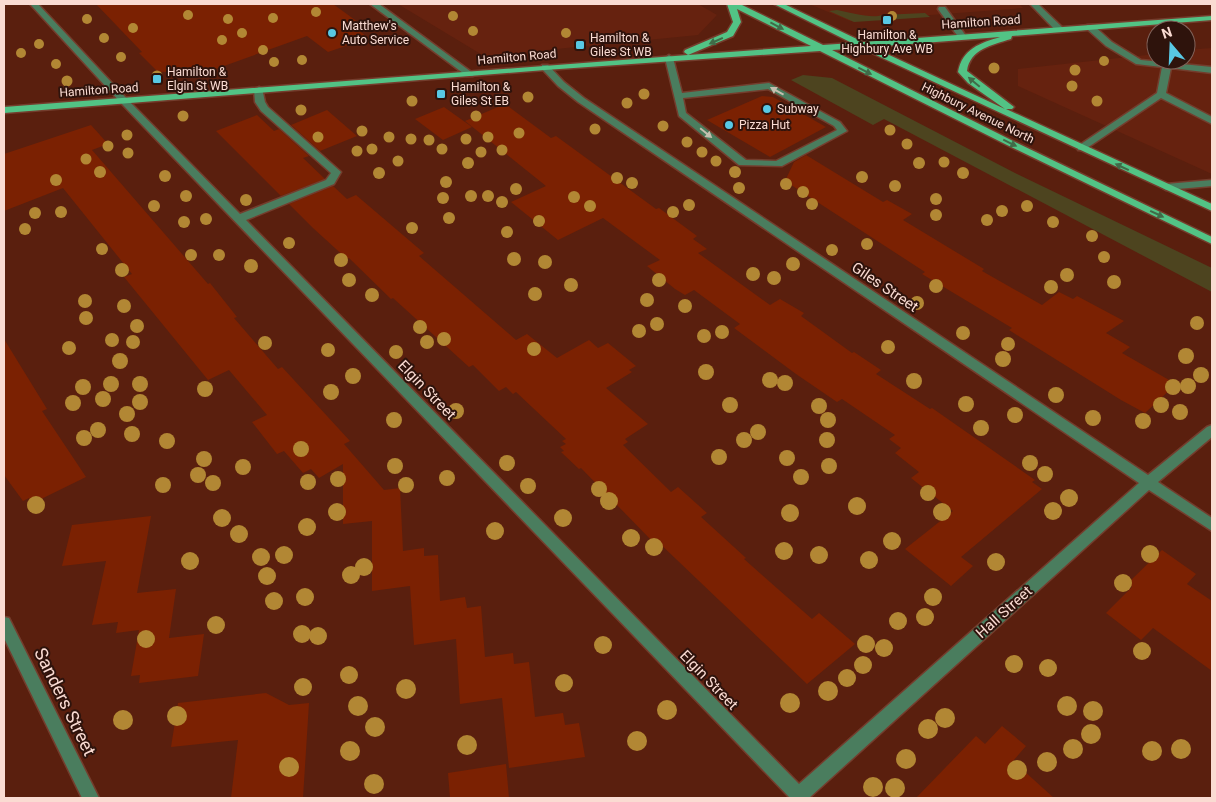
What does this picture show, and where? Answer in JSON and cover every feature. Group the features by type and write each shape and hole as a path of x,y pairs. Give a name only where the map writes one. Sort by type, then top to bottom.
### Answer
{"main road":[{"name":"Highbury Avenue North","path":"733,4 1019,148 1212,241"},
{"path":"669,58 701,48 730,34 737,22 733,4"},
{"name":"Highbury Avenue North","path":"778,4 1212,208"},
{"name":"Hamilton Road","path":"4,110 545,67 1212,18"},
{"path":"1025,32 977,48 967,54 963,62 962,72 993,97 1058,137"}],"street":[{"name":"Elgin Street","path":"34,4 124,101 800,797"},
{"path":"374,4 470,74"},
{"path":"1034,4 1059,29"},
{"path":"942,9 962,36"},
{"path":"1090,27 1109,44 1139,62 1146,63"},
{"path":"669,58 682,114 743,163 778,164 842,131 837,124 769,86 678,96"},
{"name":"Giles Street","path":"545,67 561,84 581,100 1212,525"},
{"path":"1196,68 1212,70"},
{"path":"1081,148 1161,94 1166,70"},
{"path":"238,219 330,182 336,172 264,109 260,102 260,90"},
{"path":"1161,94 1212,121"},
{"path":"1166,187 1212,183"},
{"name":"Hall Street","path":"800,797 1148,483 1212,430"},
{"name":"Sanders Street","path":"4,623 91,798"}],"shaded area":[{"path":"398,4 698,4 717,15 698,35 484,56"},
{"path":"809,4 1019,4 1023,8 850,21"},
{"path":"837,10 872,16 925,13 930,17 854,22 829,11"},
{"path":"1212,48 1212,174 1018,86 1018,69 1146,55 1146,70 1196,70 1196,49"},
{"path":"803,75 832,78 1015,173 1212,268 1212,292 884,119 873,125 791,80"}],"building":[{"path":"96,4 333,4 362,25 355,28 369,38 328,52 307,36 210,71 158,72 139,53 142,52"},
{"path":"762,96 773,97 826,127 770,157 707,120"},
{"path":"505,104 551,138 556,136 656,209 659,208 697,236 693,239 707,249 698,253 770,305 780,299 804,313 801,316 852,353 854,352 881,370 876,374 930,409 932,408 1035,480 1032,482 1042,489 961,557 973,566 951,586 905,549 953,511 911,478 919,472 895,453 901,448 889,439 895,435 842,399 837,402 796,374 734,328 740,324 694,290 685,295 675,289 647,266 660,260 603,218 558,240 511,202 546,186 465,121"},
{"path":"444,107 472,127 443,140 415,119"},
{"path":"327,110 357,136 320,151 291,125"},
{"path":"257,115 274,131 279,129 309,156 303,158 325,179 281,196 216,131"},
{"path":"91,125 108,144 92,150 208,284 210,283 237,317 234,318 278,369 282,367 350,441 344,444 384,490 400,488 403,551 424,548 424,556 438,555 440,601 465,597 467,608 481,606 485,657 513,653 514,664 529,662 535,717 563,713 565,725 579,723 585,757 509,768 502,698 460,704 456,639 414,645 410,586 372,591 372,521 343,524 343,464 319,478 311,469 303,473 284,451 277,454 252,422 267,415 229,370 208,380 124,277 132,274 63,188 4,211 4,154"},
{"path":"806,155 883,202 887,200 912,214 903,220 984,269 982,271 1042,305 1059,292 1073,299 1077,296 1124,321 1106,333 1130,347 1122,353 1176,384 1145,413 1121,400 1009,330 1012,328 922,274 925,272 785,181 794,162"},
{"path":"333,186 347,199 356,195 424,253 419,256 516,340 527,334 557,358 589,340 598,348 608,343 636,366 629,370 632,372 606,388 648,424 625,439 628,442 623,445 671,492 678,487 707,513 701,517 746,558 744,559 812,619 819,613 855,644 807,684 655,539 652,541 581,468 579,469 561,452 564,451 560,447 566,444 562,441 566,439 516,392 513,394 506,387 499,391 473,365 469,367 393,298 391,299 289,204"},
{"path":"4,339 47,409 42,411 86,477 33,503 29,498 23,501 4,475"},
{"path":"151,516 137,593 176,589 169,638 204,634 198,676 139,683 140,675 131,676 139,630 116,633 118,622 92,625 106,561 62,566 72,525"},
{"path":"1162,550 1196,574 1187,584 1212,601 1212,671 1153,628 1141,640 1106,613 1132,587 1128,583"},
{"path":"266,693 289,705 309,703 303,798 231,798 238,740 171,747 178,703"},
{"path":"1002,726 1026,746 1013,761 1054,798 916,798 976,736 985,744"},
{"path":"506,764 509,798 450,798 448,773"}],"place":[{"name":"Hamilton & Highbury Ave WB","path":"887,20"},
{"name":"Matthew's Auto Service","path":"332,33"},
{"name":"Hamilton & Giles St WB","path":"580,45"},
{"name":"Hamilton & Elgin St WB","path":"157,79"},
{"name":"Hamilton & Giles St EB","path":"441,94"},
{"name":"Subway","path":"767,109"},
{"name":"Pizza Hut","path":"729,125"}]}
